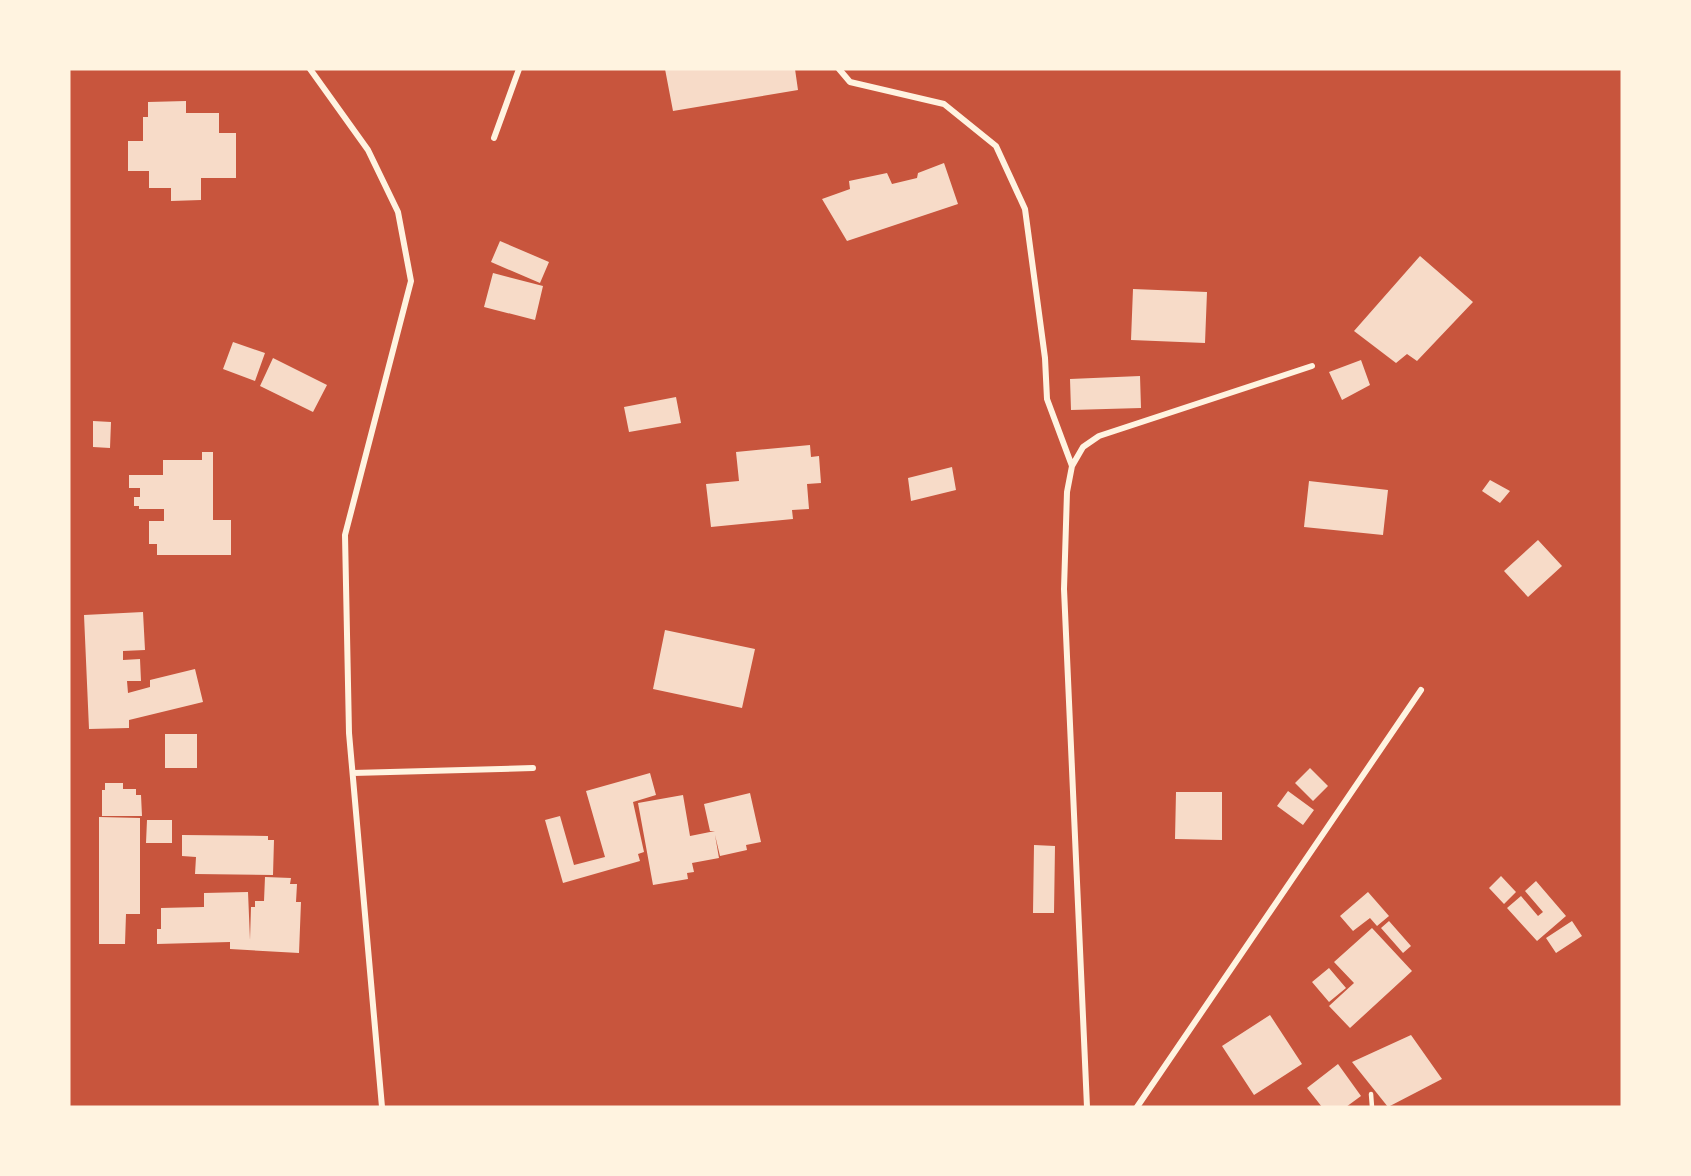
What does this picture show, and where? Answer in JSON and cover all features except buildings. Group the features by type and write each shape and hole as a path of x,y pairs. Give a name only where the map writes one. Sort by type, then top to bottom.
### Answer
{"street":[{"path":"310,69 373,160 398,212 411,281 345,535 349,733 382,1107"},
{"path":"494,138 519,69"},
{"path":"839,69 850,82 944,104 996,146 1025,209 1045,358 1047,399 1072,466"},
{"path":"1087,1107 1064,589 1067,492 1072,466 1083,447 1099,436 1312,366"},
{"path":"1137,1107 1421,690"},
{"path":"353,773 533,768"}],"lane":[{"path":"1371,1094 1372,1107"}]}
